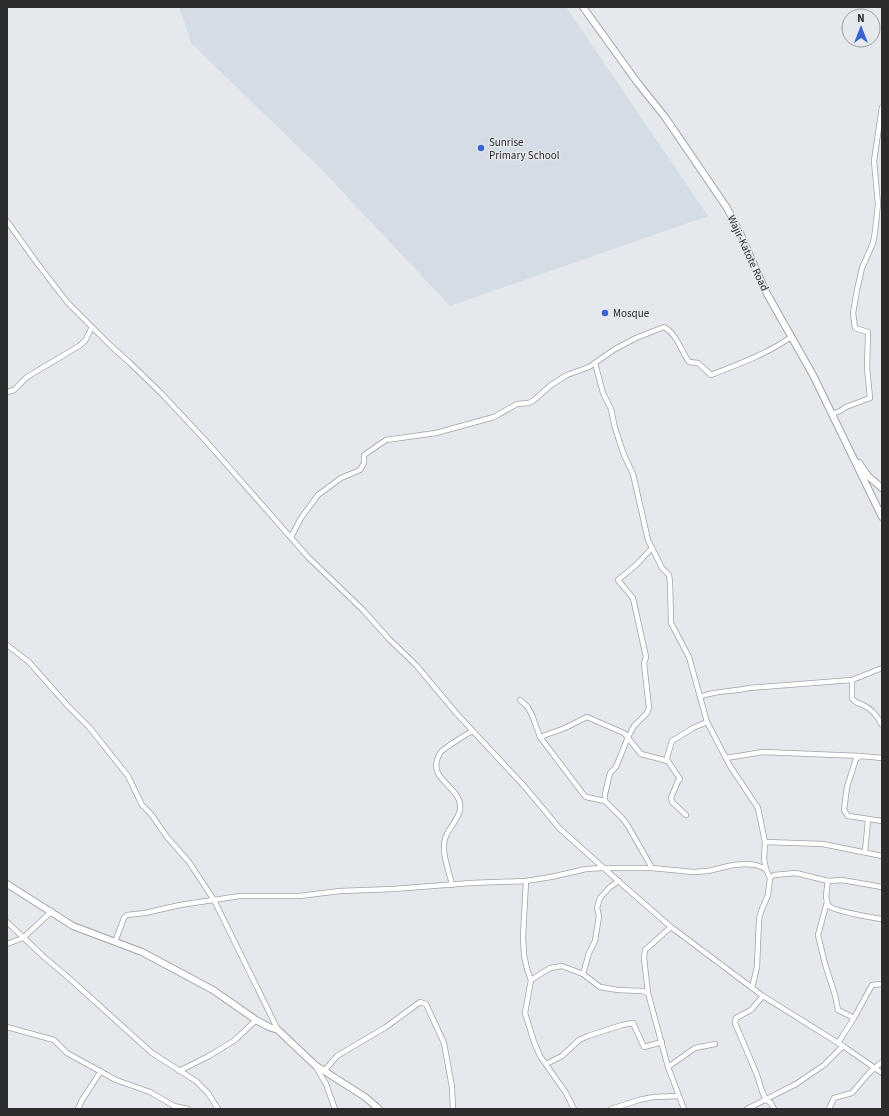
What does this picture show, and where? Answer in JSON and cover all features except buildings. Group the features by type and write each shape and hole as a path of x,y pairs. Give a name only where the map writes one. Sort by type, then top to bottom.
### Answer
{"street":[{"name":"Wajir-Katote Road","path":"583,7 637,82 665,117 727,208 740,233 766,292 813,375 882,517"},
{"path":"832,414 840,411 846,406 870,398 867,368 868,332 855,328 853,313 862,268 873,243 875,232 878,204 874,161 882,107"},
{"path":"7,221 34,259 68,302 110,345 161,393 205,440 308,557 363,610 389,639 416,665 472,731 525,787 560,829 671,927 762,996 843,1046 882,1073"},
{"path":"7,392 14,390 27,377 79,346 85,341 92,327"},
{"path":"291,537 301,518 318,495 341,478 360,470 364,463 364,455 386,440 436,433 494,417 517,404 529,403 551,385 567,375 589,367 615,349 636,338 664,327 669,329 689,362 698,363 711,375 737,365 791,337"},
{"path":"595,363 604,393 611,409 615,428 624,455 634,474 648,540 662,568 669,575 671,623 689,657 707,722 726,758 758,808 764,842 764,859 770,878 768,895 759,919 757,967 752,988"},
{"path":"846,443 868,476 882,488"},
{"path":"605,801 605,794 610,773 616,767 634,726 647,713 649,708 644,663 646,657 633,598 618,580 636,565 652,548"},
{"path":"7,645 29,662 67,706 89,727 128,776 142,805 189,862 214,900 278,1030 315,1065 326,1084 335,1109"},
{"path":"700,697 707,694 749,688 852,680 882,668"},
{"path":"852,680 852,698 854,701 872,711 882,725"},
{"path":"520,700 527,706 532,714 540,737 586,797 605,801 628,826 652,868"},
{"path":"540,737 565,728 587,717 619,730 628,737 634,747 641,754 668,761 680,779 672,794 672,802 686,816"},
{"path":"666,760 672,741 693,728 707,722"},
{"path":"452,885 444,841 456,821 460,809 456,796 437,774 437,764 440,752 472,731"},
{"path":"726,758 763,752 882,758"},
{"path":"861,756 856,759 853,766 847,787 844,810 848,816 868,820 882,820"},
{"path":"865,852 868,820"},
{"path":"764,842 818,844 882,856"},
{"path":"115,942 124,918 127,915 240,896 299,896 340,891 421,888 526,881 551,878 586,869 603,868 652,868 693,872 708,871 733,865 746,864 766,869"},
{"path":"770,878 774,875 796,873 828,881 842,880 882,887"},
{"path":"526,881 527,897 524,955 531,980 525,1013 540,1056 566,1093 574,1109"},
{"path":"828,881 826,897 827,902 818,935 838,1010 854,1018"},
{"path":"583,974 589,953 595,941 599,916 597,908 600,898 610,887 619,882"},
{"path":"7,884 74,926 142,952 205,984 256,1020 278,1030"},
{"path":"827,902 833,909 882,919"},
{"path":"7,944 24,938 52,911"},
{"path":"7,922 152,1053 179,1071 196,1080 208,1093 218,1109"},
{"path":"671,927 645,950 644,958 648,993 668,1067 684,1109"},
{"path":"531,980 545,970 556,966 566,967 583,974 600,986 618,990 642,991 648,993"},
{"path":"838,1043 872,985 882,984"},
{"path":"762,996 751,1010 736,1018 735,1023 766,1100 774,1109"},
{"path":"325,1070 337,1056 386,1027 420,1002 426,1004 444,1043 451,1082 453,1109"},
{"path":"179,1071 222,1049 235,1040 256,1020"},
{"path":"546,1064 562,1056 580,1040 622,1025 633,1023 644,1047 662,1042"},
{"path":"7,1027 54,1040 68,1053 116,1080 150,1092 174,1106 188,1109"},
{"path":"668,1067 695,1048 715,1044"},
{"path":"747,1109 796,1084 813,1073 834,1056 843,1046"},
{"path":"828,1109 834,1098 852,1093 874,1068 882,1062"},
{"path":"315,1065 365,1097 379,1109"},
{"path":"78,1109 82,1100 101,1071"},
{"path":"611,1109 626,1107 639,1100 653,1097 679,1096"}],"shaded area":[{"name":"Sunrise Primary School","path":"179,7 566,7 708,216 450,306 323,171 192,44"}],"place":[{"name":"Sunrise Primary School","path":"481,148"},
{"name":"Mosque","path":"605,313"}]}
